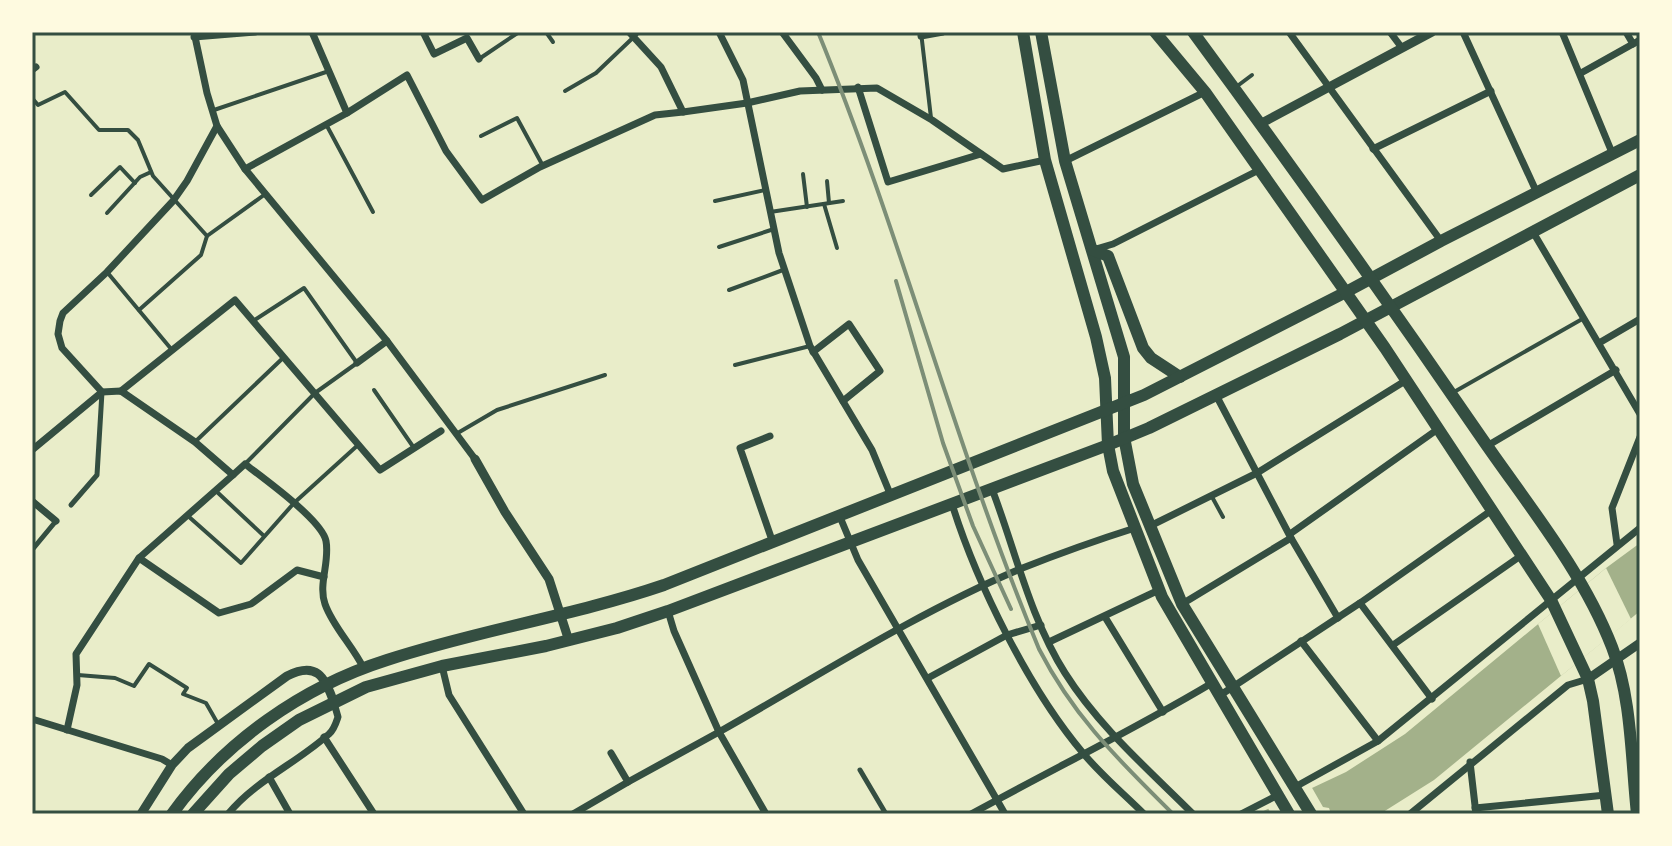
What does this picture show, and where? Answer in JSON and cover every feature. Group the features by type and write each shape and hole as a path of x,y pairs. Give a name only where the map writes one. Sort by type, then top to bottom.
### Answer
{"main road":[{"path":"1023,32 1045,160 1105,378 1108,445 1113,471 1159,590 1289,814"},
{"path":"1041,32 1065,161 1124,357 1124,437 1133,484 1182,604 1311,814"},
{"path":"1155,32 1205,92 1346,292 1551,600 1588,679 1608,814"},
{"path":"1193,32 1372,278 1577,578 1617,661 1636,769 1637,814"},
{"path":"172,814 205,774 252,732 328,684 407,654 562,616 652,589 1125,403 1640,140"},
{"path":"193,814 229,774 262,746 299,720 376,683 442,666 569,641 668,611 1108,445 1365,321 1640,175"},
{"path":"1093,250 1108,256 1143,348 1151,358 1180,377"}],"street":[{"path":"255,32 194,34 217,126 264,195 322,259 475,459 549,579 569,641"},
{"path":"312,32 347,113"},
{"path":"423,32 434,54 467,38 479,59"},
{"path":"719,32 743,80 783,270 811,349 872,450 891,496"},
{"path":"782,32 822,90"},
{"path":"921,34 943,32"},
{"path":"1289,32 1441,241"},
{"path":"1390,32 1402,48"},
{"path":"1260,124 1432,32"},
{"path":"1463,32 1537,193"},
{"path":"1562,32 1613,155"},
{"path":"1581,73 1636,42 1626,32"},
{"path":"634,34 661,67 683,112"},
{"path":"245,169 327,125 407,75 446,151 482,200 543,166 655,115 747,103 800,91 877,88 932,120 1003,169 1045,160"},
{"path":"858,87 888,182 981,154"},
{"path":"1373,149 1491,91"},
{"path":"1065,161 1205,92"},
{"path":"71,505 97,475 102,392 62,348 58,334 63,313 107,272 173,201 217,126"},
{"path":"1093,250 1113,244 1259,170"},
{"path":"1533,232 1640,414"},
{"path":"32,450 102,392 121,391 235,300 380,470 441,431"},
{"path":"1599,343 1640,319"},
{"path":"811,349 849,324 880,371 843,401"},
{"path":"357,363 387,341"},
{"path":"1487,446 1616,370"},
{"path":"1150,526 1257,473 1405,381"},
{"path":"121,391 195,442 233,475"},
{"path":"1216,395 1290,536 1338,618"},
{"path":"1182,604 1290,536 1438,429"},
{"path":"770,436 740,448 773,543"},
{"path":"1617,544 1612,508 1640,437"},
{"path":"67,730 77,685 76,654 139,558 245,464 294,503 323,534 327,543 325,606 364,669"},
{"path":"992,489 1041,625 1077,691 1116,739 1193,814"},
{"path":"32,501 56,521 32,550"},
{"path":"952,504 1007,635 1043,699 1083,753 1144,814"},
{"path":"1219,696 1338,618 1492,510"},
{"path":"840,517 849,542 1005,814"},
{"path":"573,814 900,629 985,585 1135,528"},
{"path":"1296,789 1378,741 1640,528"},
{"path":"1393,645 1522,555"},
{"path":"139,558 219,613 251,604 297,570 324,577"},
{"path":"1049,642 1159,590"},
{"path":"1360,603 1432,699"},
{"path":"668,611 719,732 766,814"},
{"path":"1105,617 1163,712"},
{"path":"928,678 1007,635 1041,625"},
{"path":"1301,641 1378,741"},
{"path":"1410,814 1568,685 1588,679 1640,643"},
{"path":"442,666 449,695 524,814"},
{"path":"141,814 172,765 188,748 295,672 312,670 328,684 338,717 330,734 269,777 228,814"},
{"path":"971,814 1083,753 1116,739 1212,683"},
{"path":"32,719 162,759 172,765"},
{"path":"324,737 374,814"},
{"path":"611,753 628,782"},
{"path":"1470,762 1475,811 1606,795"},
{"path":"860,770 886,814"},
{"path":"269,777 290,814"},
{"path":"1241,814 1279,797"}],"lane":[{"path":"479,59 519,32"},
{"path":"546,32 553,42"},
{"path":"565,91 596,73 634,34"},
{"path":"921,34 932,120"},
{"path":"211,111 329,71"},
{"path":"1234,88 1252,75"},
{"path":"32,98 38,105 65,92 99,130 128,130 138,140 151,172 173,201 207,236"},
{"path":"481,136 517,118 543,166"},
{"path":"327,125 373,212"},
{"path":"91,195 120,167 135,183"},
{"path":"107,213 135,183 151,172"},
{"path":"803,174 807,207"},
{"path":"827,181 827,204 837,248"},
{"path":"715,201 765,190"},
{"path":"139,310 201,255 207,236 264,195"},
{"path":"770,212 843,201"},
{"path":"719,247 774,229"},
{"path":"729,290 783,270"},
{"path":"107,272 172,350"},
{"path":"245,464 315,393 357,363 304,288 253,321"},
{"path":"1452,394 1584,318"},
{"path":"735,365 811,349"},
{"path":"195,442 284,357"},
{"path":"456,434 497,410 605,375"},
{"path":"374,390 414,448"},
{"path":"188,516 241,563 294,503 359,445"},
{"path":"216,491 264,536"},
{"path":"1211,495 1223,517"},
{"path":"77,675 115,678 134,686 149,664 187,688 183,694 206,703 218,724"}],"shaded area":[{"path":"1640,543 1640,611 1434,780 1380,814 1257,814 1346,772 1405,734"}],"pier":[{"path":"1606,568 1631,619 1561,676 1538,624"},
{"path":"1311,786 1323,807 1329,808 1331,814 1271,814 1268,808"}],"railway":[{"path":"818,32 876,185 981,496 1039,649 1083,718 1116,757 1173,814"},
{"path":"896,281 943,443 973,526 1011,609"}]}
